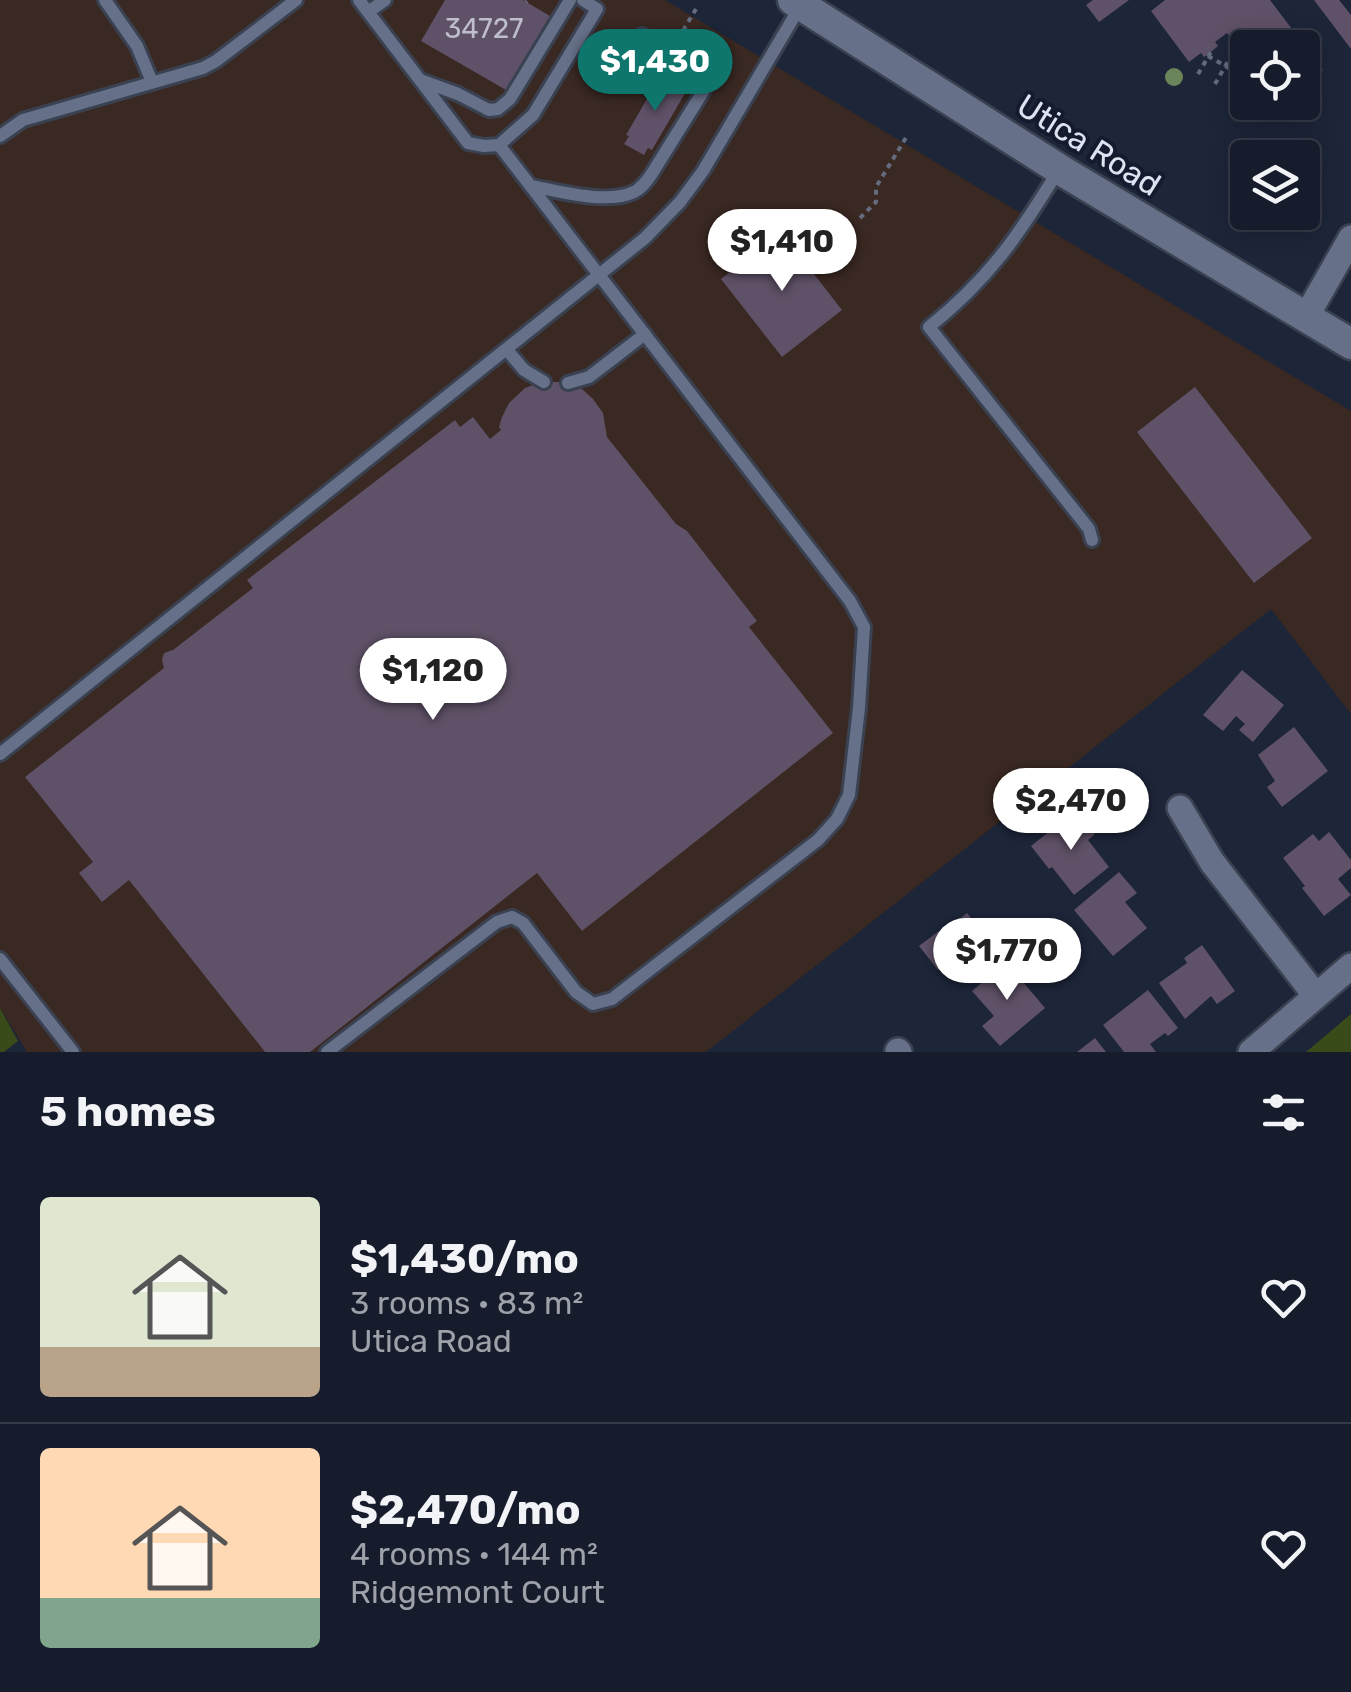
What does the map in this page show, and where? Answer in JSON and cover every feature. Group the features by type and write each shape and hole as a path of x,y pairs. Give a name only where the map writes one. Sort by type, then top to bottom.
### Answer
{"main road":[{"name":"Utica Road","path":"799,2 1059,169 1351,344"}],"street":[{"path":"1306,317 1351,238"},
{"path":"1180,808 1212,862 1316,996"},
{"path":"1251,1052 1351,966"}],"lane":[{"path":"105,0 137,46 152,82"},
{"path":"0,136 23,120 204,68 296,0"},
{"path":"359,0 468,143 484,146 499,145 533,115 597,8 583,0"},
{"path":"368,12 385,0"},
{"path":"420,80 488,110 498,109 510,99 570,0"},
{"path":"0,754 645,238 680,202 731,126 799,2"},
{"path":"530,186 614,198 641,188 651,176 704,90 704,82 693,66 642,35"},
{"path":"327,1052 496,922 512,917 523,923 576,992 592,1004 612,999 818,840 837,819 849,794 864,626 832,574 499,145"},
{"path":"1059,169 1024,228 987,275 929,327 1077,515 1092,540"},
{"path":"568,383 589,377 645,334"},
{"path":"507,350 524,370 544,382"},
{"path":"0,958 72,1052"}],"path":[{"path":"675,43 696,9"},
{"path":"1198,74 1211,52 1208,48"},
{"path":"1208,56 1230,68"},
{"path":"1215,84 1230,59"},
{"path":"860,218 876,202 879,179 906,136"},
{"path":"870,209 875,216"}],"shaded area":[{"path":"0,0 665,0 1351,411 1351,714 1271,609 706,1052 27,1052 0,1008"}],"green space":[{"path":"0,1008 18,1041 4,1052 0,1052"},
{"path":"1351,1014 1351,1052 1306,1052"}],"building":[{"path":"445,0 523,0 550,16 506,90 421,41"},
{"path":"1093,0 1129,0 1099,22 1086,5"},
{"path":"1165,0 1270,0 1293,30 1230,30 1230,37 1227,33 1215,42 1218,46 1211,52 1204,57 1201,53 1189,62 1151,11"},
{"path":"1314,0 1339,0 1351,15 1351,49"},
{"path":"662,73 688,88 652,150 648,148 644,155 624,144"},
{"path":"781,232 842,310 782,357 721,279"},
{"path":"542,382 580,387 593,399 603,413 607,437 757,621 749,627 833,733 582,931 537,873 310,1052 265,1052 129,880 102,902 79,873 93,862 25,777 164,668 164,653 253,588 247,580 455,420 460,427 473,417 490,439 501,430 509,403 525,388"},
{"path":"1195,387 1312,538 1254,583 1137,432"},
{"path":"1242,670 1284,705 1253,742 1239,730 1245,724 1236,716 1223,731 1203,715"},
{"path":"1294,727 1328,771 1282,807 1267,787 1275,781 1258,755"},
{"path":"1076,810 1095,834 1088,840 1109,867 1074,895 1031,846"},
{"path":"1329,832 1351,860 1351,868 1338,879 1351,895 1324,916 1283,858 1313,834 1319,841"},
{"path":"1119,872 1137,893 1125,902 1147,928 1113,956 1074,910"},
{"path":"967,913 1003,957 970,984 950,960 938,970 919,946"},
{"path":"1202,945 1235,991 1217,1004 1211,996 1185,1019 1159,983 1187,963 1184,958"},
{"path":"1006,962 1045,1008 1000,1046 982,1026 994,1016 972,991"},
{"path":"1148,990 1178,1028 1150,1044 1156,1052 1124,1052 1103,1025"},
{"path":"1095,1038 1106,1052 1077,1052"}]}
